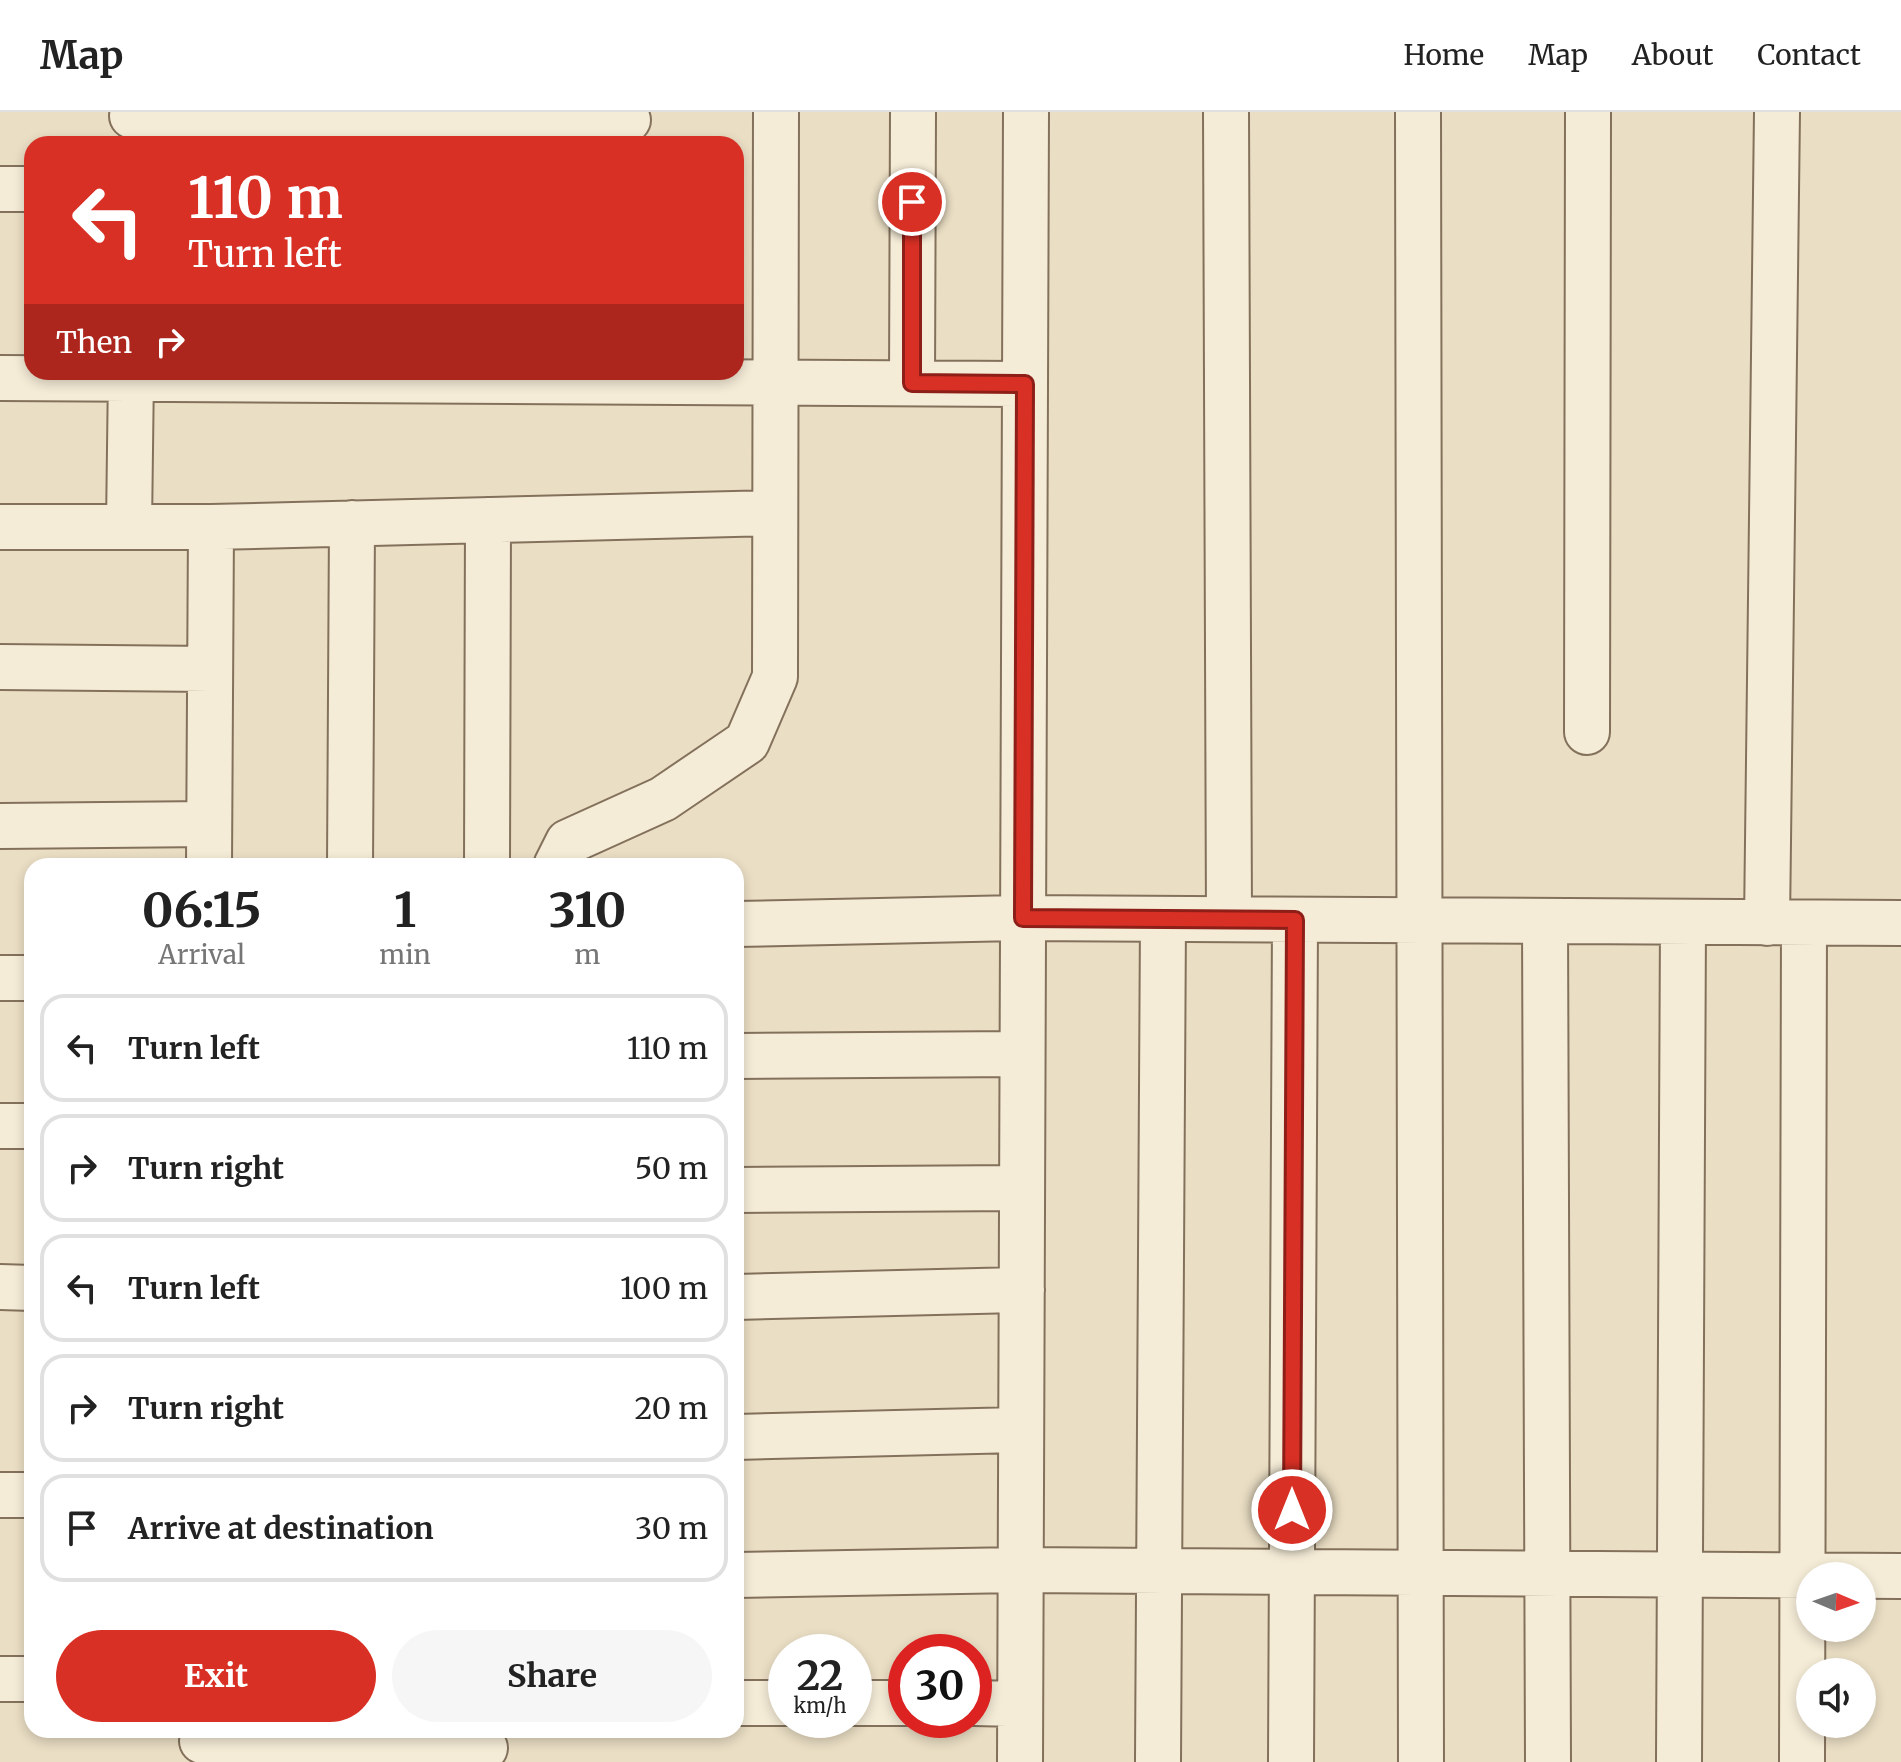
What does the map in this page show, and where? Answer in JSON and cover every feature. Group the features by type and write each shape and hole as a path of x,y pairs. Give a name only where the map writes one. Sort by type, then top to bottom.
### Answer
{"street":[{"path":"560,858 568,842 663,799 747,742 775,677 776,112"},
{"path":"912,383 913,112"},
{"path":"1020,1762 1026,112"},
{"path":"1226,112 1229,919"},
{"path":"1418,112 1421,1762"},
{"path":"1587,732 1588,112"},
{"path":"1777,112 1786,923 1803,1562"},
{"path":"132,124 628,125"},
{"path":"0,189 24,189"},
{"path":"0,378 24,377"},
{"path":"129,527 131,380"},
{"path":"715,380 1025,384"},
{"path":"0,527 211,527 775,513"},
{"path":"487,858 488,520"},
{"path":"350,858 352,523"},
{"path":"0,826 209,845 211,527"},
{"path":"0,667 210,669"},
{"path":"744,924 1023,918 1901,923"},
{"path":"1158,1762 1163,919"},
{"path":"1291,1762 1295,920"},
{"path":"1545,921 1548,1762"},
{"path":"1679,1762 1683,922"},
{"path":"0,978 24,978"},
{"path":"744,1056 1022,1054"},
{"path":"0,1126 24,1126"},
{"path":"744,1190 1022,1188"},
{"path":"0,1287 24,1288"},
{"path":"744,1297 1022,1290"},
{"path":"744,1437 1021,1430"},
{"path":"0,1495 24,1495"},
{"path":"744,1575 1021,1570 1796,1575"},
{"path":"1876,1576 1901,1576"},
{"path":"1802,1762 1803,1642"},
{"path":"0,1679 24,1679"},
{"path":"744,1703 768,1703"},
{"path":"992,1703 1020,1704"},
{"path":"202,1744 485,1747"}],"route":[{"path":"912,202 912,383 1025,384 1023,918 1295,920 1292,1510"}]}
